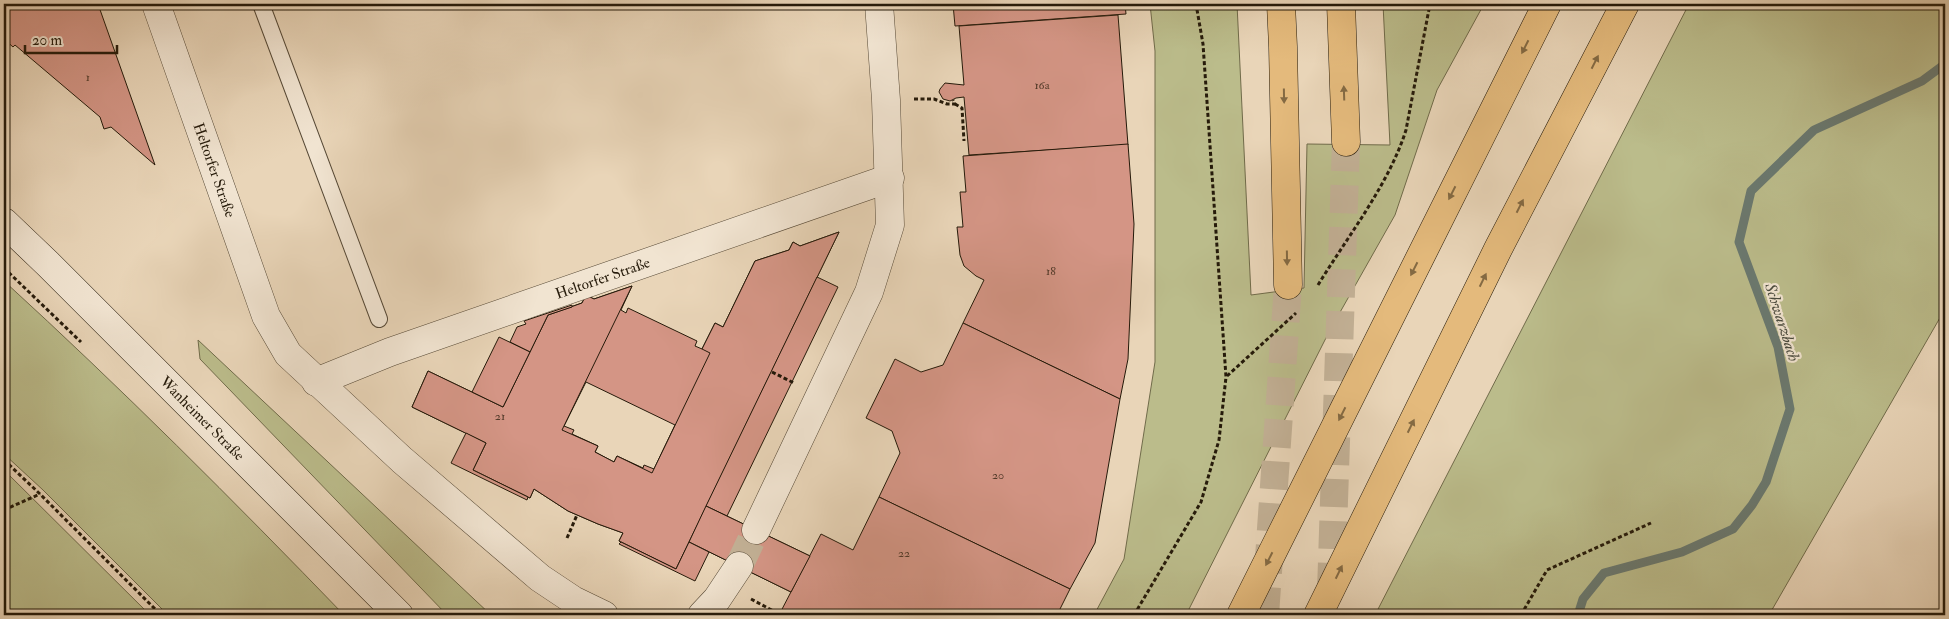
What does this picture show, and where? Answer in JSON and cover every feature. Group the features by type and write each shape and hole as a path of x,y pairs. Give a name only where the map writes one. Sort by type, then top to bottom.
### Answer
{"highway":[{"path":"1281,4 1300,288"},
{"path":"1342,4 1346,142"},
{"path":"1241,615 1547,4"},
{"path":"1318,615 1498,249 1625,4"}],"street":[{"name":"Heltorfer Straße","path":"156,4 266,316 288,354 402,460 540,578 573,600 604,615"},
{"path":"756,530 869,292 890,225 890,178 879,4"},
{"name":"Heltorfer Straße","path":"316,382 388,344 890,178"},
{"name":"Wanheimer Straße","path":"4,222 399,615"},
{"path":"702,615 717,599 739,566"}],"lane":[{"path":"261,4 379,319"}],"path":[{"path":"1134,615 1201,502 1219,440 1226,377 1203,44 1196,4"},
{"path":"1300,288 1375,194 1401,145 1406,130 1430,4"},
{"path":"886,100 934,99 947,104 955,104 962,108 964,141"},
{"path":"953,100 955,104"},
{"path":"1226,377 1298,312"},
{"path":"4,460 160,615"},
{"path":"4,510 40,494"},
{"path":"567,538 577,515"},
{"path":"1521,615 1547,570 1651,523"}],"green space":[{"path":"1150,4 1237,4 1251,295 1304,288 1307,144 1390,145 1383,4 1484,4 1437,90 1395,215 1330,330 1186,615 1094,615 1124,559 1155,362 1155,51"},
{"path":"1689,4 1945,4 1945,309 1769,615 1375,615"},
{"path":"4,281 177,445 344,615 168,615 43,490 4,454"},
{"path":"198,340 491,615 447,615 200,359"},
{"path":"4,470 150,615 4,615"}],"building":[{"path":"4,4 98,4 155,165 111,127 104,129 100,117 15,45 13,47 4,39"},
{"path":"953,4 1125,4 1126,14 955,26"},
{"path":"1118,15 1128,145 969,155 964,97 950,101 943,99 939,92 945,83 964,85 959,26"},
{"path":"1128,144 1134,224 1128,359 1120,399 963,323 984,280 964,266 960,255 957,227 963,227 960,192 966,192 963,156"},
{"path":"839,232 706,506 810,556 791,592 689,542 676,569 619,541 623,533 568,511 534,489 530,498 473,470 486,443 412,407 428,371 503,407 548,315 582,303 586,295 594,299 632,286 621,310 626,313 628,308 697,341 695,346 702,349 715,323 723,327 755,261 789,250 793,242 800,246","holes":["586,382 675,425 654,469 644,465 643,468 617,456 614,462 595,452 598,446 572,434 574,430 564,426"]},
{"path":"839,232 676,569 619,541 623,533 568,511 534,489 530,498 473,470 486,443 412,407 428,371 503,407 548,315 582,303 586,295 594,299 632,286 562,430 598,446 595,452 614,462 617,456 652,473 710,353 702,349 715,323 723,327 755,261 789,250 793,242 800,246"},
{"path":"817,277 838,287 727,516 706,506"},
{"path":"572,305 572,307 548,315 530,352 510,342 517,327 526,324 524,321"},
{"path":"963,323 1120,399 1095,543 1070,589 879,497 900,453 892,431 866,418 895,359 921,372 943,365"},
{"path":"499,337 530,352 503,407 472,392"},
{"path":"466,433 486,443 473,470 528,497 527,500 451,463"},
{"path":"879,497 1070,589 1057,615 779,615 821,534 853,550"},
{"path":"706,506 810,556 791,592 689,542"},
{"path":"621,542 676,569 689,542 709,552 695,581 619,544"}],"waterway":[{"name":"Schwarzbach","path":"1578,615 1583,599 1604,573 1682,552 1733,529 1752,505 1766,482 1790,409 1778,347 1739,242 1751,191 1814,130 1922,81 1945,64"}],"tunnel":[{"path":"1331,591 1346,142"},
{"path":"1265,615 1288,285"},
{"path":"739,566 756,530"}]}
